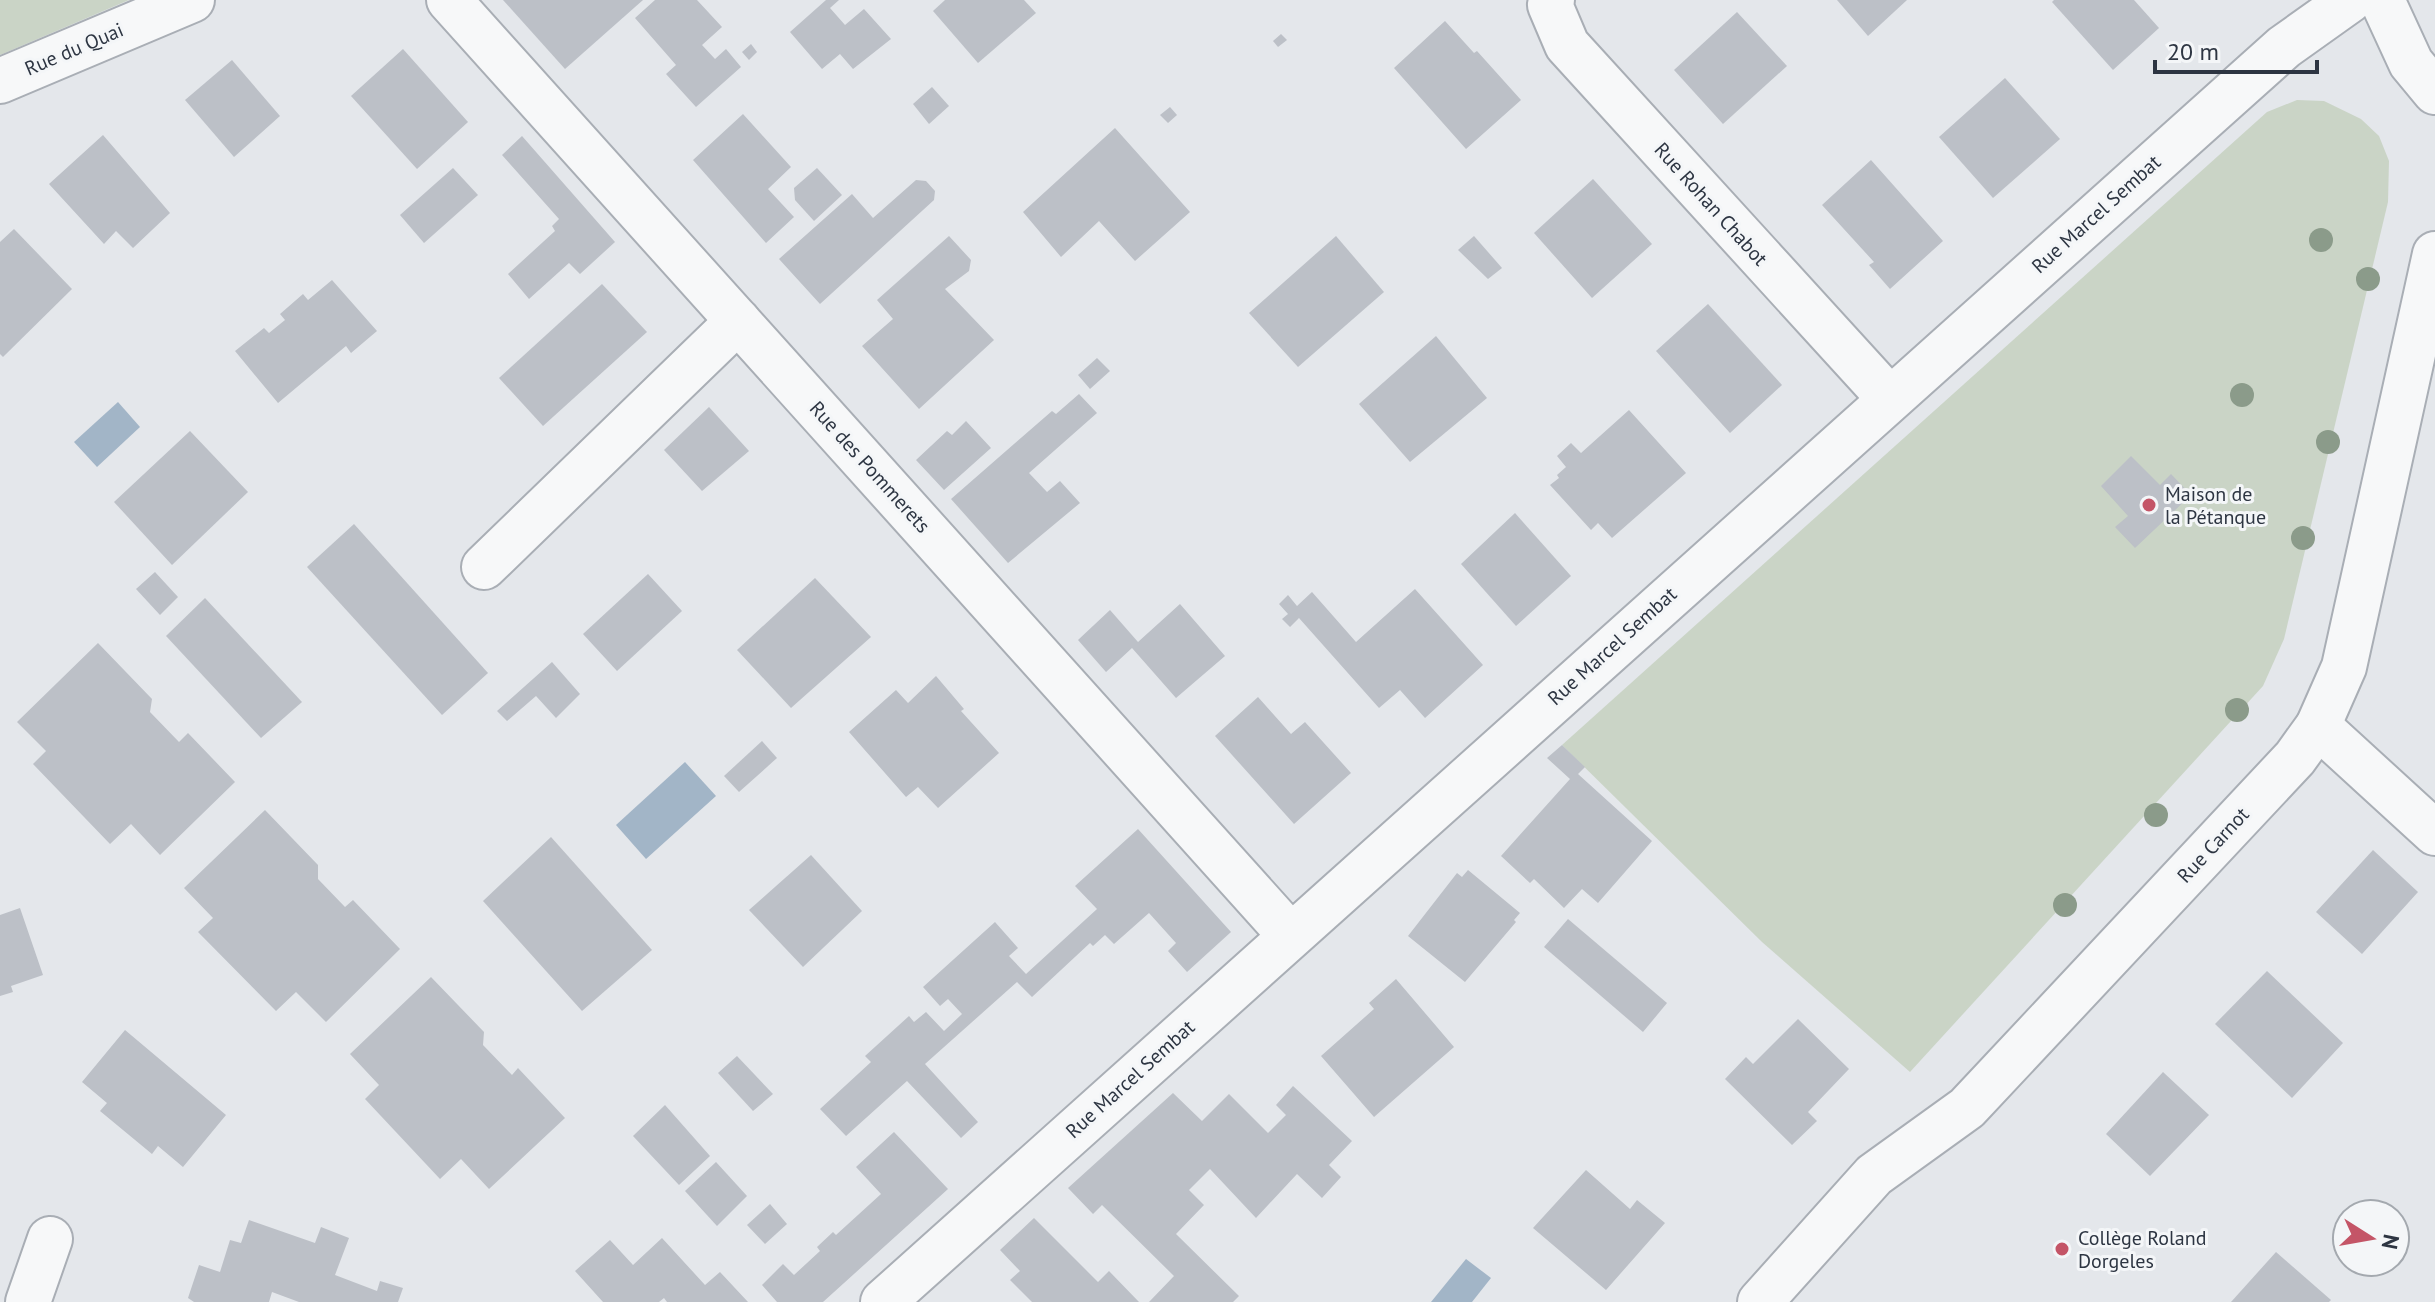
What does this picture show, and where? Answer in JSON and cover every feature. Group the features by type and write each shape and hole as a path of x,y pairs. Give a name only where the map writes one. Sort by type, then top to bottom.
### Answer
{"street":[{"name":"Rue du Quai","path":"0,81 192,0"},
{"name":"Rue des Pommerets","path":"449,0 1290,935"},
{"name":"Rue Rohan Chabot","path":"1552,0 1550,5 1567,45 1889,398"},
{"name":"Rue Marcel Sembat","path":"883,1302 2284,47 2350,0"},
{"path":"2382,0 2411,63 2435,92"},
{"name":"Rue Carnot","path":"1760,1302 1874,1175 1967,1108 2295,758 2318,726 2344,667 2435,254"},
{"path":"484,567 738,321"},
{"path":"2318,726 2435,833"},
{"path":"28,1302 50,1239"}],"green space":[{"path":"0,0 129,0 0,55"},
{"path":"2297,100 2324,101 2361,119 2379,136 2389,161 2388,202 2284,639 2263,686 1910,1072 1762,942 1562,745 2267,112"}],"water":[{"path":"118,402 140,427 97,467 74,442"},
{"path":"685,762 716,796 646,859 616,825"},
{"path":"1466,1259 1491,1278 1472,1302 1431,1302"}],"building":[{"path":"503,0 643,0 565,69"},
{"path":"655,0 697,0 722,27 702,45 715,59 726,49 741,67 696,107 666,74 676,65 635,18"},
{"path":"826,0 839,0 830,8 845,25 864,9 891,39 853,69 840,54 822,69 790,32"},
{"path":"945,0 1024,0 1036,13 978,63 933,11"},
{"path":"1837,0 1907,0 1868,36"},
{"path":"2134,0 2159,28 2113,70 2052,2"},
{"path":"1737,12 1787,66 1723,124 1674,70"},
{"path":"1445,21 1521,100 1466,149 1394,68"},
{"path":"1281,34 1287,40 1278,47 1273,41"},
{"path":"751,44 757,52 749,60 742,52"},
{"path":"403,49 468,122 417,169 351,96"},
{"path":"232,60 280,116 234,157 185,100"},
{"path":"2005,78 2060,139 1993,198 1939,137"},
{"path":"932,87 949,106 929,124 913,104"},
{"path":"1170,107 1177,115 1168,123 1160,115"},
{"path":"743,114 791,167 768,189 794,217 766,243 693,160"},
{"path":"1115,128 1190,212 1135,261 1099,221 1061,257 1023,212"},
{"path":"103,135 170,213 133,248 116,231 104,244 49,184"},
{"path":"522,136 615,242 580,274 569,263 529,299 508,274 555,231 552,226 559,219 502,155"},
{"path":"1871,160 1943,241 1890,289 1869,265 1874,262 1822,205"},
{"path":"453,168 478,195 424,243 400,215"},
{"path":"817,168 842,195 814,221 795,200 794,188"},
{"path":"1593,179 1652,244 1592,298 1534,233"},
{"path":"916,180 926,181 935,191 934,200 820,304 779,259 852,194 873,218"},
{"path":"14,229 72,289 3,357 0,354 0,242"},
{"path":"949,236 971,260 969,271 945,289 994,340 919,409 862,346 893,319 877,300"},
{"path":"1336,236 1384,292 1298,367 1249,313"},
{"path":"1474,236 1502,268 1488,279 1458,250"},
{"path":"332,280 377,331 351,353 346,346 278,403 235,351 264,328 269,333 285,320 280,314 303,294 308,300"},
{"path":"602,284 647,332 543,426 499,378"},
{"path":"1708,304 1782,385 1730,433 1656,351"},
{"path":"1436,336 1487,398 1410,462 1359,404"},
{"path":"1097,358 1110,371 1090,389 1078,375"},
{"path":"1079,394 1097,413 1029,473 1047,492 1060,481 1080,503 1008,563 951,499 1052,411 1056,414"},
{"path":"709,407 749,451 702,491 664,450"},
{"path":"1629,410 1686,473 1612,538 1598,523 1591,530 1550,485 1566,467 1557,456 1571,443 1581,453"},
{"path":"966,421 991,448 944,490 916,460 947,431 952,435"},
{"path":"190,431 248,492 172,565 114,502"},
{"name":"Maison de la Pétanque","path":"2131,456 2160,485 2171,474 2191,495 2135,548 2115,527 2128,516 2101,486"},
{"path":"1515,513 1571,576 1516,626 1461,564"},
{"path":"354,524 488,673 442,715 307,567"},
{"path":"155,572 178,597 160,615 136,589"},
{"path":"648,574 682,611 617,671 583,634"},
{"path":"815,578 871,637 791,708 737,650"},
{"path":"1415,589 1483,665 1425,718 1400,690 1379,708 1299,618 1290,627 1282,619 1288,614 1279,604 1288,595 1297,606 1312,592 1356,642"},
{"path":"205,598 302,702 261,738 166,636"},
{"path":"1180,604 1225,656 1176,698 1132,648 1106,672 1078,640 1110,610 1138,642"},
{"path":"98,643 152,699 150,712 179,742 188,733 235,782 160,855 131,824 110,844 33,764 46,751 17,722"},
{"path":"552,662 580,694 556,718 536,696 507,721 497,711"},
{"path":"936,676 964,709 961,711 999,753 938,808 918,787 906,797 849,732 896,690 908,703"},
{"path":"1258,697 1291,734 1305,722 1351,773 1294,824 1215,736"},
{"path":"762,741 777,758 739,792 724,776"},
{"path":"1562,745 1585,767 1578,774 1652,841 1598,903 1582,889 1564,908 1534,879 1530,883 1501,856 1570,779 1547,758"},
{"path":"265,810 318,865 318,879 345,907 353,900 400,949 326,1022 296,992 276,1011 198,932 213,918 184,888"},
{"path":"1138,829 1231,932 1187,972 1168,951 1176,943 1149,913 1114,944 1105,935 1093,946 1090,943 1032,997 1017,982 925,1064 978,1122 961,1138 907,1081 846,1136 820,1109 871,1062 865,1056 909,1016 914,1022 926,1012 944,1031 962,1014 948,999 940,1006 923,987 995,922 1018,948 1009,956 1026,974 1097,909 1075,886"},
{"path":"551,837 652,950 582,1011 483,901"},
{"path":"2373,850 2418,892 2362,954 2316,912"},
{"path":"811,855 862,911 803,967 749,910"},
{"path":"1468,870 1520,913 1514,920 1516,922 1465,982 1408,936 1457,873 1462,877"},
{"path":"20,908 43,975 11,986 13,992 0,996 0,915"},
{"path":"1568,919 1667,1003 1643,1032 1544,947"},
{"path":"2267,971 2343,1043 2292,1098 2215,1024"},
{"path":"431,977 484,1032 483,1045 512,1075 518,1068 565,1118 489,1189 461,1159 440,1179 365,1099 379,1085 350,1054"},
{"path":"1396,979 1454,1047 1374,1117 1321,1056 1374,1009 1369,1003"},
{"path":"1798,1019 1849,1069 1808,1112 1817,1121 1792,1145 1725,1079 1746,1057 1753,1064"},
{"path":"125,1030 226,1115 183,1167 158,1146 152,1154 100,1111 107,1103 82,1082"},
{"path":"737,1056 773,1094 753,1111 718,1073"},
{"path":"2163,1072 2209,1115 2150,1176 2106,1134"},
{"path":"1293,1086 1352,1141 1329,1165 1341,1177 1322,1198 1297,1174 1256,1218 1210,1169 1189,1190 1204,1205 1176,1234 1239,1296 1233,1302 1149,1302 1174,1276 1102,1205 1093,1214 1068,1188 1173,1093 1202,1121 1229,1094 1268,1133 1286,1115 1276,1105"},
{"path":"665,1105 710,1156 679,1185 633,1136"},
{"path":"894,1132 948,1189 823,1302 777,1302 762,1285 783,1264 794,1275 820,1251 817,1247 833,1232 836,1235 881,1194 856,1167"},
{"path":"716,1162 747,1196 717,1226 685,1191"},
{"path":"1586,1170 1630,1209 1637,1200 1665,1223 1606,1290 1533,1228"},
{"path":"770,1204 787,1224 765,1244 747,1225"},
{"path":"1034,1218 1098,1282 1109,1271 1139,1302 1032,1302 1010,1280 1020,1271 1000,1250"},
{"path":"249,1220 315,1243 321,1227 349,1238 335,1275 377,1291 380,1281 403,1288 398,1302 299,1302 272,1292 269,1302 194,1302 188,1298 199,1265 220,1272 230,1240 241,1243"},
{"path":"662,1238 705,1285 720,1272 748,1302 667,1302 664,1298 659,1302 603,1302 575,1271 610,1240 633,1265"},
{"path":"2276,1252 2331,1300 2231,1302"}],"place":[{"name":"Maison de la Pétanque","path":"2149,505"},
{"name":"Collège Roland Dorgeles","path":"2062,1249"}]}
